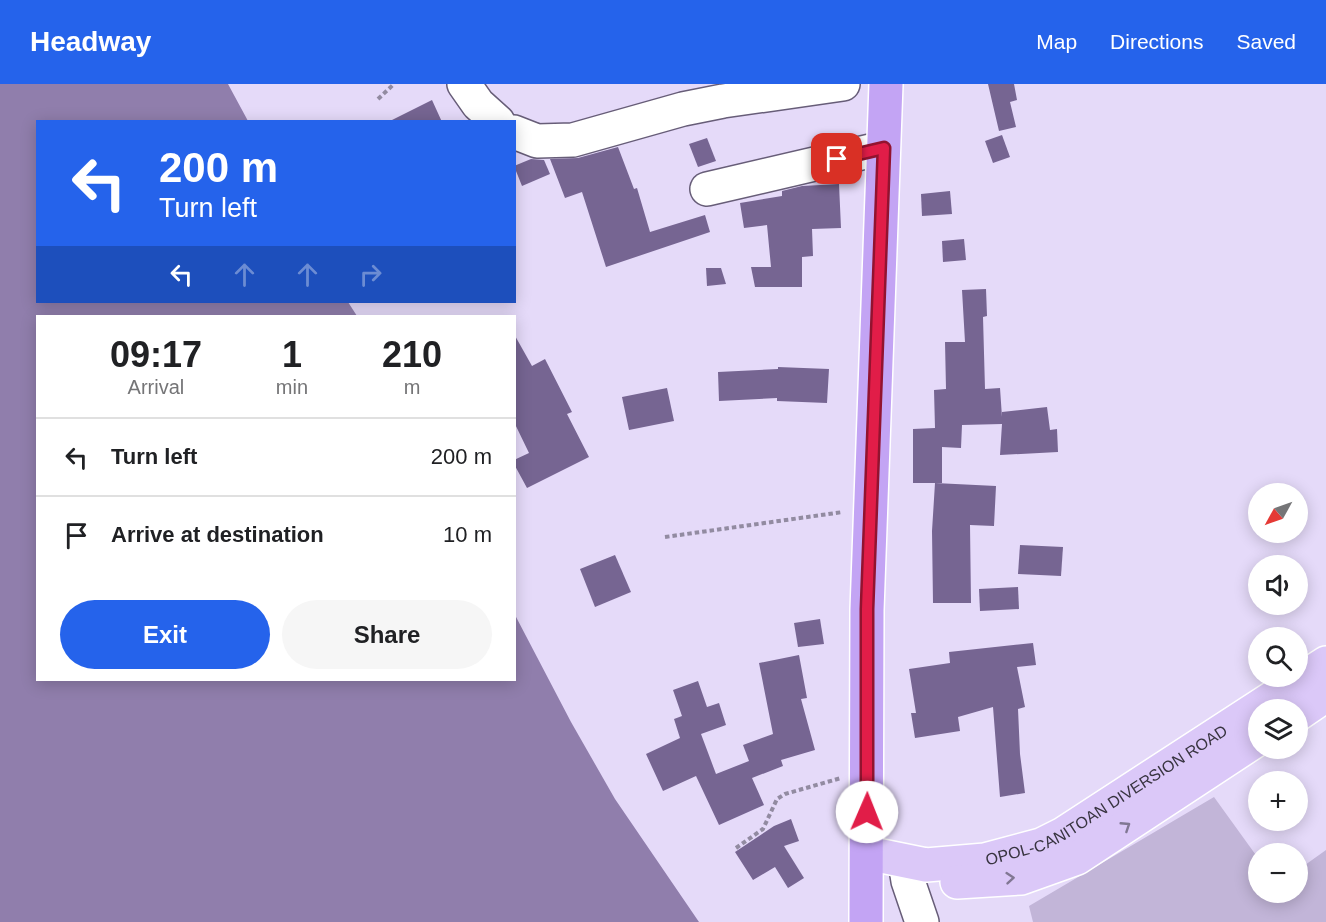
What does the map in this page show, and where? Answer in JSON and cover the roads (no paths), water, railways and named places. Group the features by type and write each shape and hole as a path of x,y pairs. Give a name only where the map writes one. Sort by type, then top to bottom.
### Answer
{"highway":[{"path":"866,922 867,609 886,84"}],"main road":[{"name":"OPOL-CANITOAN DIVERSION ROAD","path":"906,872 926,866 985,860 1041,845 1063,834 1326,663"},
{"path":"1308,707 1326,695"},
{"name":"OPOL-CANITOAN DIVERSION ROAD","path":"867,867 906,872 931,883 1021,878 1077,858 1248,746"}],"street":[{"path":"464,84 478,104 496,120"},
{"path":"516,133 537,141 573,140 683,109 843,84"},
{"path":"707,189 884,148"},
{"path":"906,872 922,922"}]}
